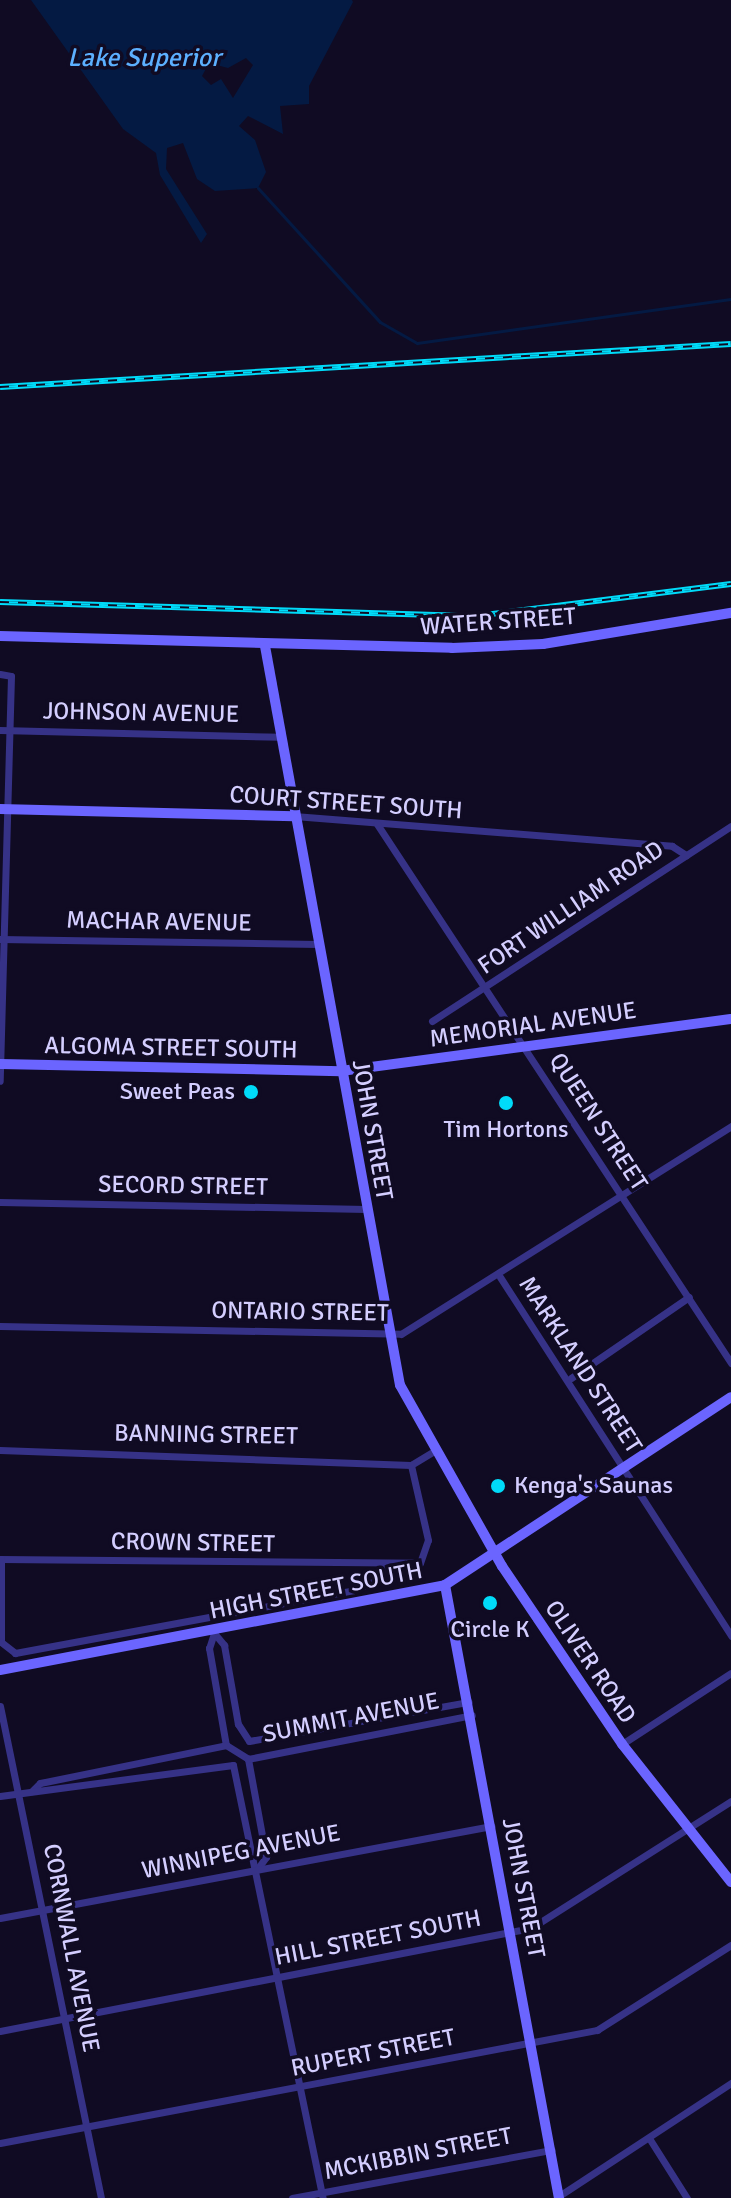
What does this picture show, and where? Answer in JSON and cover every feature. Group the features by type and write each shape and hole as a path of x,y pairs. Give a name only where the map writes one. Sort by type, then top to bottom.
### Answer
{"main road":[{"name":"WATER STREET","path":"0,636 265,646 543,644 731,613"},
{"name":"JOHN STREET","path":"265,646 387,1334 400,1385 433,1452"},
{"name":"COURT STREET SOUTH","path":"3,809 294,816"},
{"name":"MEMORIAL AVENUE","path":"341,1071 731,1019"},
{"name":"ALGOMA STREET SOUTH","path":"0,1064 341,1071"},
{"name":"HIGH STREET SOUTH","path":"0,1670 214,1633 445,1585 495,1556 731,1397"},
{"name":"OLIVER ROAD","path":"433,1452 495,1556 622,1744 731,1882"},
{"name":"JOHN STREET","path":"445,1585 472,1715 559,2197"}],"street":[{"path":"0,1081 3,809 11,676 2,674"},
{"name":"JOHNSON AVENUE","path":"0,730 280,737"},
{"name":"COURT STREET SOUTH","path":"294,816 672,846 686,855"},
{"name":"QUEEN STREET","path":"377,824 488,988 731,1363"},
{"name":"FORT WILLIAM ROAD","path":"432,1021 488,988 731,826"},
{"name":"MACHAR AVENUE","path":"2,939 318,944"},
{"name":"ONTARIO STREET","path":"0,1326 401,1334 500,1277 622,1194 731,1126"},
{"name":"SECORD STREET","path":"0,1202 366,1209"},
{"name":"MARKLAND STREET","path":"500,1277 571,1378 625,1470 731,1636"},
{"path":"571,1378 689,1297"},
{"name":"BANNING STREET","path":"0,1450 411,1465"},
{"path":"1,1559 1,1642 15,1653 354,1590 378,1580 385,1567 428,1555 411,1465 433,1452"},
{"name":"CROWN STREET","path":"1,1559 385,1567"},
{"path":"214,1633 209,1648 226,1745"},
{"name":"SUMMIT AVENUE","path":"214,1633 224,1645 238,1724 249,1741 469,1702"},
{"path":"622,1744 731,1673"},
{"name":"CORNWALL AVENUE","path":"0,1708 20,1793 101,2198"},
{"name":"SUMMIT AVENUE","path":"258,1868 266,1857 248,1759 472,1715"},
{"path":"32,1791 93,1772 226,1745 248,1759"},
{"path":"0,1796 233,1765 258,1868 323,2195"},
{"path":"93,1772 95,1784"},
{"name":"HILL STREET SOUTH","path":"0,2031 531,1928 731,1801"},
{"name":"WINNIPEG AVENUE","path":"0,1918 491,1826"},
{"name":"RUPERT STREET","path":"0,2143 597,2030 731,1945"},
{"path":"559,2197 731,2083"},
{"path":"649,2138 687,2198"},
{"name":"MCKIBBIN STREET","path":"292,2198 323,2195 552,2150"}],"water":[{"name":"Lake Superior","path":"31,0 352,0 309,86 309,104 280,106 283,134 248,116 239,126 255,140 266,172 258,188 215,191 197,179 183,143 167,148 166,169 207,234 201,243 160,175 156,153 123,129","holes":["246,58 253,65 233,98 221,79 211,85 202,76 209,63 228,68"]}],"waterway":[{"path":"258,188 380,322 417,343 731,299"}],"railway":[{"path":"0,387 731,344"},
{"path":"0,602 477,616 731,584"}],"place":[{"name":"Sweet Peas","path":"251,1092"},
{"name":"Tim Hortons","path":"506,1103"},
{"name":"Kenga's Saunas","path":"498,1486"},
{"name":"Circle K","path":"490,1603"}]}
